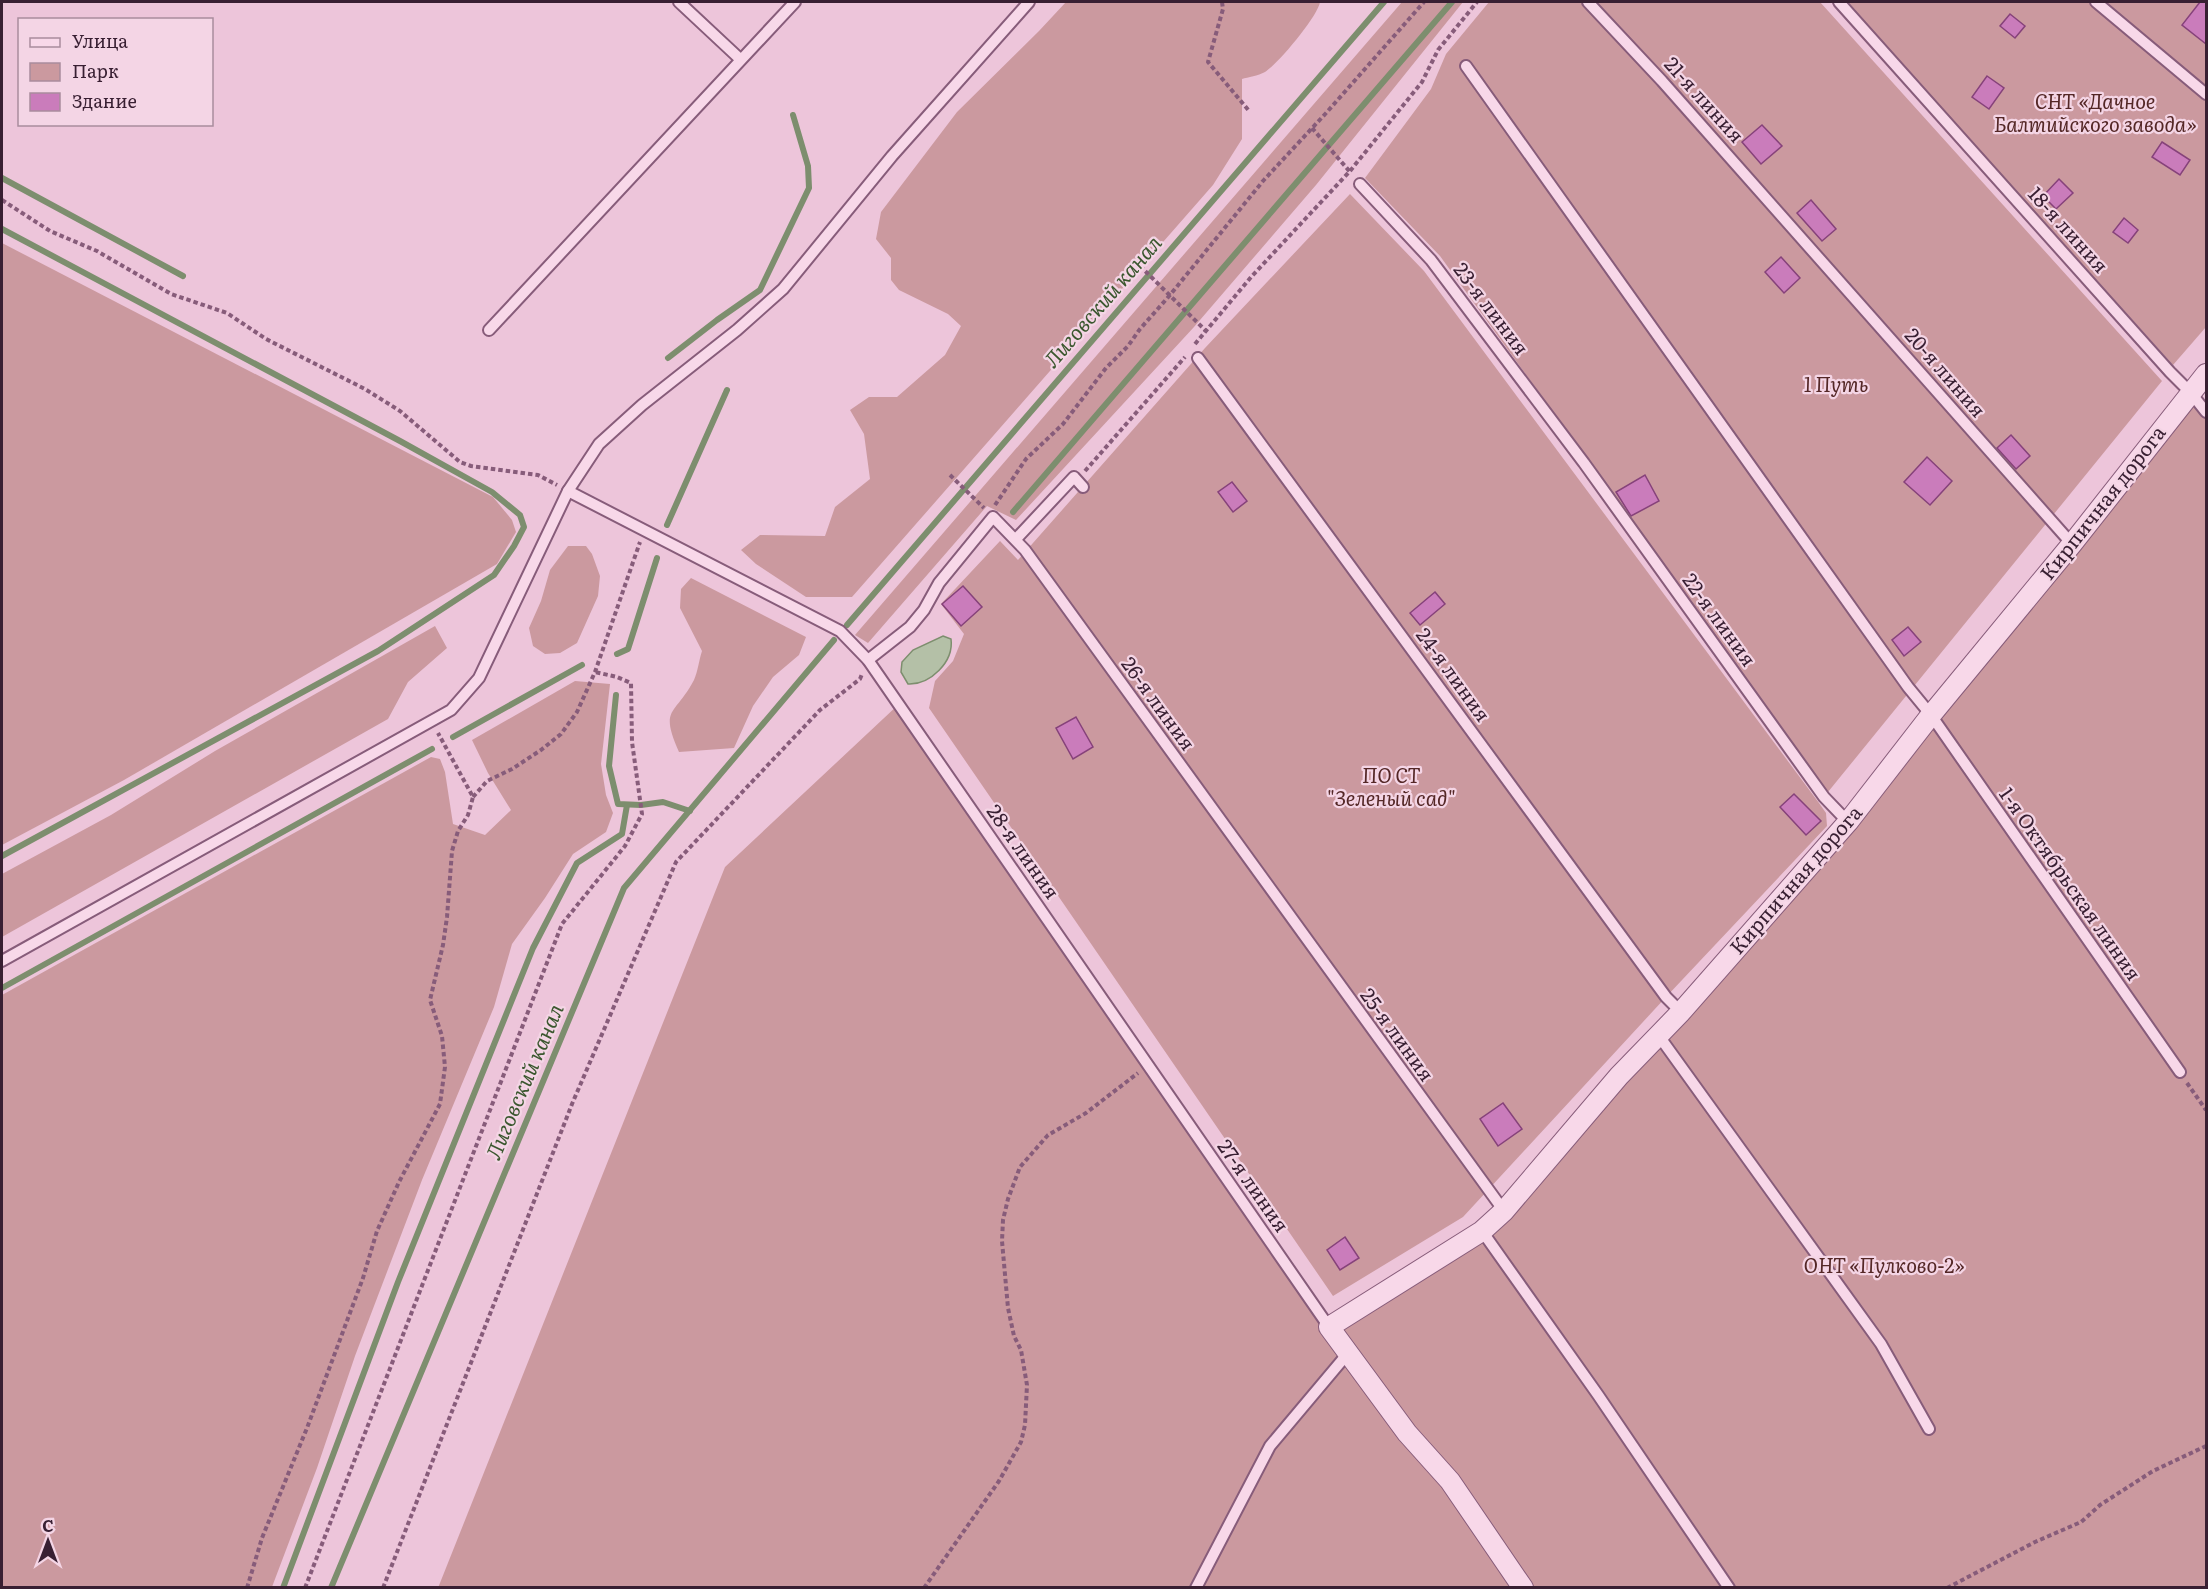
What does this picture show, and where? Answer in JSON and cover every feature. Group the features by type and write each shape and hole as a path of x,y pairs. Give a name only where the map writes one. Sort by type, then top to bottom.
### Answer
{"street":[{"name":"Кирпичная дорога","path":"1329,1327 1482,1231 1504,1211 1619,1076 1681,1012 1848,822 1931,715 2072,544 2206,374"},
{"path":"1329,1327 1407,1432 1450,1481 1523,1587"}],"lane":[{"path":"679,2 740,59"},
{"path":"489,330 795,2"},
{"path":"2,961 451,711 479,678 568,492 599,444 642,405 753,317 783,289 892,156 1029,2"},
{"name":"21-я линия","path":"1588,2 1791,225"},
{"name":"18-я линия","path":"1839,2 2206,412"},
{"path":"2096,2 2206,94"},
{"name":"1-я Октябрьская линия","path":"1466,66 1901,678 1931,715 2180,1072"},
{"name":"23-я линия","path":"1360,184 1431,260 1584,463"},
{"name":"20-я линия","path":"1791,225 2072,544"},
{"name":"24-я линия","path":"1198,358 1666,997 1681,1012"},
{"name":"22-я линия","path":"1584,463 1824,797 1848,822"},
{"path":"1016,539 1074,477 1083,487"},
{"name":"28-я линия","path":"568,492 840,631 868,660 1148,1065"},
{"path":"868,660 910,627 924,610 939,583 993,517"},
{"name":"26-я линия","path":"993,517 1025,550 1262,879"},
{"name":"25-я линия","path":"1262,879 1504,1211"},
{"path":"1659,1036 1881,1344 1929,1429"},
{"name":"27-я линия","path":"1148,1065 1329,1327"},
{"path":"1482,1231 1598,1395 1729,1587"},
{"path":"1196,1587 1270,1446 1349,1352"}],"path":[{"path":"1222,2 1223,9 1208,62 1250,112"},
{"path":"993,517 996,502 1022,465 1063,424 1106,368 1122,353 1263,181 1424,2"},
{"path":"1074,477 1086,470 1252,276 1350,171 1422,82 1438,50 1477,2"},
{"path":"1312,129 1343,164"},
{"path":"2,200 50,231 97,251 142,275 171,294 227,314 266,339 365,389 400,411 460,462 471,466 538,475 568,492"},
{"path":"1140,266 1206,331"},
{"path":"950,475 978,502"},
{"path":"247,1587 262,1538 307,1428 363,1278 377,1231 399,1182 441,1104 446,1067 442,1036 430,999 446,926 452,851 458,831 468,814 473,797 487,781 512,769 541,750 561,734 577,712 595,672 644,531"},
{"path":"383,1587 572,1104 676,862 820,711 860,679 868,660"},
{"path":"305,1587 562,924 626,846 642,814 632,742 631,683 595,672"},
{"path":"432,721 473,797"},
{"path":"924,1587 999,1481 1021,1442 1027,1385 1021,1350 1014,1336 1008,1308 1002,1241 1003,1220 1008,1199 1020,1167 1048,1135 1086,1113 1148,1065"},
{"path":"2180,1072 2206,1110"},
{"path":"1947,1587 2035,1542 2081,1522 2100,1504 2153,1471 2206,1446"}],"green space":[{"path":"1066,2 1320,2 1305,28 1279,60 1265,72 1242,79 1242,139 1213,185 852,597 806,597 756,564 741,550 760,535 825,536 835,507 870,479 864,434 850,410 869,397 897,397 945,355 961,326 948,314 899,290 891,280 891,258 876,239 881,212 957,112"},
{"path":"1402,2 1463,2 1316,185 1194,327 1016,520 987,506 868,643 855,635"},
{"name":"1 Путь","path":"1489,2 1820,2 2162,381 1828,792 1440,256 1365,178 1431,89 1446,54"},
{"name":"СНТ «Дачное Балтийского завода»","path":"1845,2 2206,2 2206,327 2173,365"},
{"name":"ПО СТ \"Зеленый сад\"","path":"1350,194 1424,271 1819,803 1826,813 1827,826 1463,1217 1333,1296 929,708 935,681 953,661 964,634 941,604 1000,541 1018,560 1205,348"},
{"path":"2,243 493,497 512,520 516,532 497,564 124,780 2,845"},
{"name":"ОНТ «Пулково-2»","path":"2191,393 2206,412 2206,1587 438,1588 725,867 899,704 1330,1327 1482,1231 1659,1036"},
{"path":"568,546 586,546 592,554 600,576 598,596 577,643 560,653 545,654 533,646 529,628 541,601 550,570"},
{"path":"691,578 806,637 799,655 773,677 753,706 734,748 679,752 670,727 672,713 697,673 702,651 680,608 681,589"},
{"path":"435,626 447,648 408,682 388,719 2,937 2,874 111,815 215,751"},
{"path":"575,681 610,684 601,764 606,795 613,813 606,832 573,854 512,944 494,1007 422,1180 355,1356 317,1468 272,1587 2,1587 2,995 431,757 440,759 445,772 453,824 485,835 511,810 488,773 472,740"}],"shaded area":[{"path":"943,636 951,639 951,648 945,664 924,681 908,684 901,672 902,662 913,650"}],"building":[{"path":"2200,2 2206,2 2206,44 2182,25"},
{"path":"2010,14 2025,26 2015,38 2000,26"},
{"path":"1987,76 2004,88 1989,109 1972,97"},
{"path":"1762,125 1782,146 1761,164 1742,142"},
{"path":"2162,142 2190,160 2180,175 2152,157"},
{"path":"2059,179 2073,193 2056,209 2043,196"},
{"path":"1811,200 1836,229 1822,241 1797,213"},
{"path":"2124,218 2138,230 2128,243 2113,232"},
{"path":"1781,257 1800,278 1784,293 1765,272"},
{"path":"2011,435 2030,456 2016,469 1997,448"},
{"path":"1927,457 1952,481 1930,505 1904,482"},
{"path":"1645,475 1659,501 1631,516 1616,492"},
{"path":"1232,482 1247,501 1233,512 1218,492"},
{"path":"963,586 982,607 961,626 942,604"},
{"path":"1435,592 1445,604 1420,625 1410,613"},
{"path":"1908,627 1921,642 1904,656 1892,640"},
{"path":"1076,717 1093,747 1073,759 1056,728"},
{"path":"1794,794 1821,821 1806,835 1780,807"},
{"path":"1503,1103 1522,1129 1498,1146 1480,1119"},
{"path":"1345,1237 1359,1258 1340,1270 1327,1250"}],"waterway":[{"name":"Лиговский канал","path":"847,625 1384,2"},
{"path":"1013,512 1452,2"},
{"path":"668,358 760,290 809,188 808,166 793,115"},
{"path":"2,178 183,276"},
{"path":"2,229 492,492 520,515 524,527 494,575 378,651 2,856"},
{"path":"667,525 727,390"},
{"path":"617,654 628,649 657,558"},
{"name":"Лиговский канал","path":"331,1588 624,888 834,640"},
{"path":"453,737 582,665"},
{"path":"616,695 609,766 618,804 641,805 663,802 690,811"},
{"path":"2,988 432,749"},
{"path":"283,1588 398,1282 533,948 577,863 622,834 627,805"}]}
